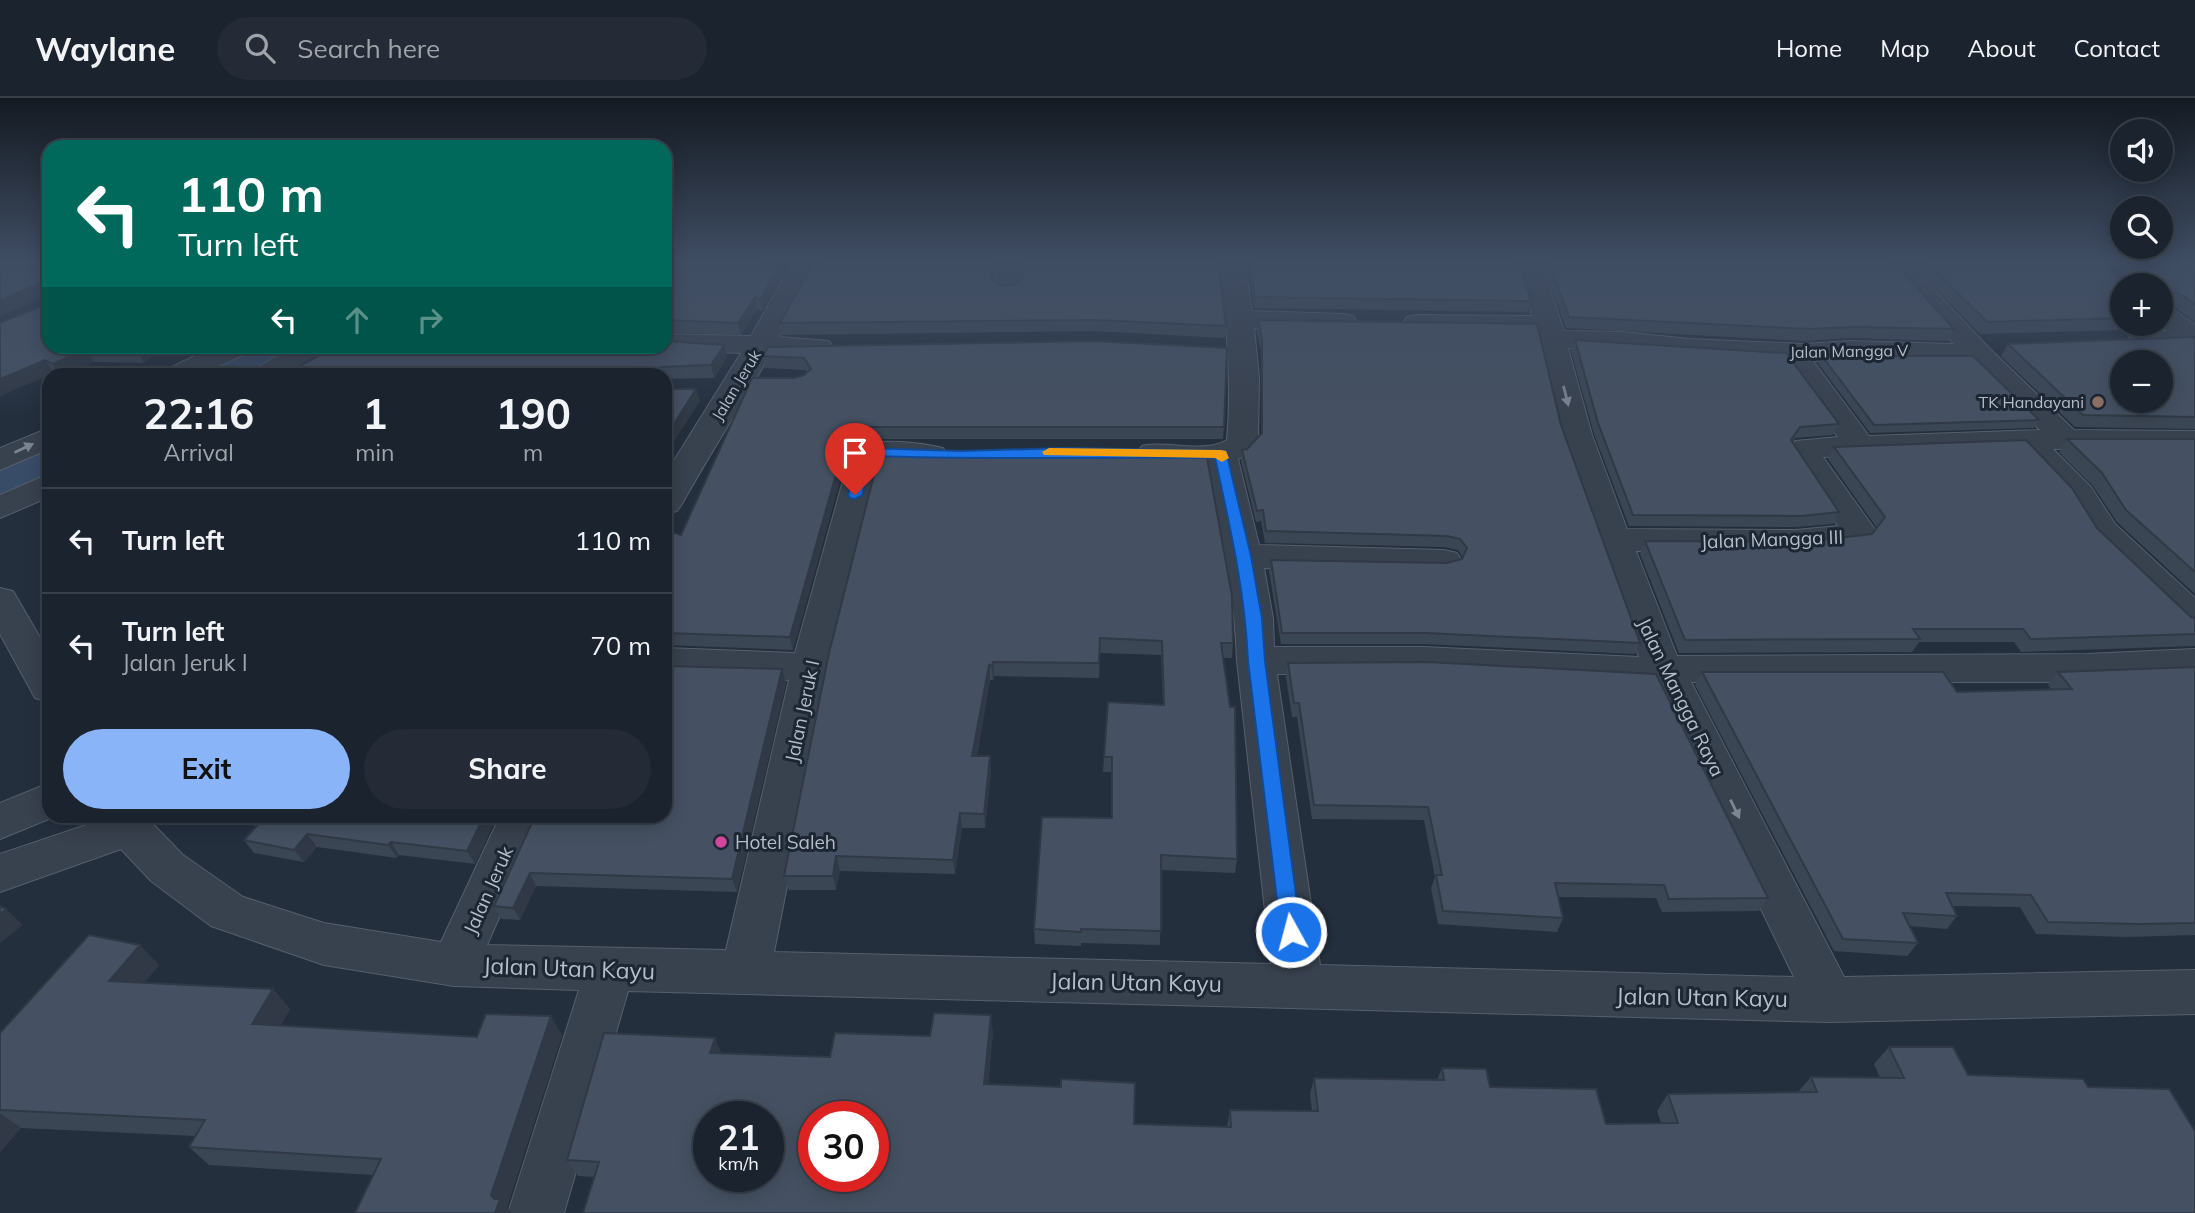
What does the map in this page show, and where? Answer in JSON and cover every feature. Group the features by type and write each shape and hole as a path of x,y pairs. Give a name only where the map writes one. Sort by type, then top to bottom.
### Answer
{"street":[{"name":"Jalan Jeruk","path":"672,491 698,445 739,384 779,312"},
{"path":"1130,453 1221,454 1233,451 1242,444 1246,398 1231,350 1240,319 1239,312"},
{"name":"Jalan Mangga Raya","path":"1543,312 1576,435 1653,647 1830,1000"},
{"path":"1946,312 1984,348 2066,439"},
{"name":"Jalan Mangga V","path":"1240,319 1549,331 1690,348 1792,353 1984,348"},
{"path":"2111,341 2192,338 2173,323"},
{"path":"672,342 852,347"},
{"path":"1792,353 1860,446"},
{"path":"193,368 223,354"},
{"path":"283,368 303,354"},
{"path":"0,460 42,439"},
{"name":"Jalan Mangga III","path":"1614,540 1774,541 1853,536 1859,531 1803,449 2066,439 2195,440"},
{"path":"2028,441 2079,494 2102,531 2195,619"},
{"name":"Jalan Jeruk I","path":"745,973 811,667 867,452 960,455"},
{"path":"1221,454 1244,556 1254,618 1256,661 1298,986"},
{"path":"0,508 42,487"},
{"path":"1244,556 1444,561"},
{"path":"0,600 42,675"},
{"path":"1256,661 1423,660 1667,671 2087,668 2195,663"},
{"path":"672,662 811,667"},
{"path":"0,822 42,803"},
{"path":"0,873 123,823"},
{"name":"Jalan Utan Kayu","path":"126,823 167,868 228,912 324,944 454,965 1830,1000 2195,992"},
{"name":"Jalan Jeruk","path":"454,965 519,823"},
{"path":"536,1213 610,969"}],"building":[{"path":"27,312 42,312 42,354 75,354 53,364 45,360 0,379 0,323"},
{"path":"672,312 745,312 738,323 672,320"},
{"path":"786,312 1224,312 1226,326 1093,320 780,323"},
{"path":"1567,312 1939,312 1954,329 1810,329 1569,317"},
{"path":"1977,312 2110,312 2110,318 1987,322"},
{"path":"1258,320 1537,324 1561,425 1640,643 1426,633 1282,633 1271,560 1447,563 1462,559 1467,548 1460,539 1447,536 1266,531 1263,510 1257,511 1242,450 1247,449 1262,433 1262,340"},
{"path":"2195,337 2195,417 2083,415 2008,344"},
{"path":"1575,340 1786,353 1839,424 1800,427 1791,440 1839,512 1802,516 1633,515 1598,423"},
{"path":"672,341 724,345 711,365 660,368 296,368 321,354 672,354"},
{"path":"1093,341 1227,348 1224,427 865,427 852,431 846,439 790,637 672,633 672,532 681,535 752,378 794,378 811,369 804,358 763,356 768,347"},
{"path":"1822,356 1973,356 2039,420 1874,425"},
{"path":"672,389 696,389 672,427"},
{"path":"2067,439 2195,439 2195,572 2126,510 2102,473"},
{"path":"2026,440 2072,488 2097,528 2195,618 2195,634 2031,639 2023,629 1913,629 1920,639 1685,640 1645,541 1803,542 1872,534 1885,517 1834,447"},
{"path":"880,451 1206,452 1232,596 1233,643 1221,643 1230,707 1235,707 1237,859 1161,855 1161,931 1081,929 1081,932 1034,929 1042,817 1112,818 1112,757 1104,757 1108,702 1164,705 1162,641 1100,638 1099,663 993,662 992,666 989,665 972,756 990,756 984,814 960,813 953,860 836,856 833,876 784,876 829,653"},
{"path":"1427,662 1656,674 1768,898 1669,899 1664,885 1555,883 1563,918 1443,911 1436,875 1442,875 1428,807 1314,805 1299,703 1294,703 1288,663"},
{"path":"672,666 782,669 732,879 530,873 513,908 494,906 532,823 672,823"},
{"path":"2195,667 2195,923 2048,922 2031,895 1946,893 1957,916 1903,913 1918,943 1843,939 1702,672 1943,672 1957,692 2072,689 2058,672"},
{"path":"259,823 481,823 467,851 391,842 388,845 307,834 294,850 244,840"},
{"path":"89,935 140,945 109,981 273,989 252,1024 477,1037 486,1014 551,1016 491,1195 494,1199 500,1199 495,1213 355,1213 381,1159 189,1147 205,1120 0,1110 0,1033"},
{"path":"934,1013 991,1015 984,1084 1061,1087 1061,1079 1135,1083 1134,1124 1231,1127 1230,1110 1318,1111 1314,1078 1444,1080 1442,1068 1486,1069 1490,1087 1596,1089 1606,1124 1678,1123 1668,1094 1817,1092 1811,1077 1904,1078 1889,1047 1953,1047 1968,1075 2083,1079 2088,1087 2169,1089 2195,1131 2195,1213 583,1213 599,1162 567,1160 604,1033 715,1038 710,1053 830,1057 835,1033 930,1036"}],"waterway":[{"path":"237,368 265,354"},
{"path":"0,485 42,464"}],"slow traffic":[{"path":"1049,452 1221,454 1222,458"}],"place":[{"name":"TK Handayani","path":"2098,402"},
{"name":"Hotel Saleh","path":"721,842"}],"route":[{"path":"855,495 867,452 960,455 1064,452 1221,454 1244,556 1254,618 1256,661 1291,932"}]}
